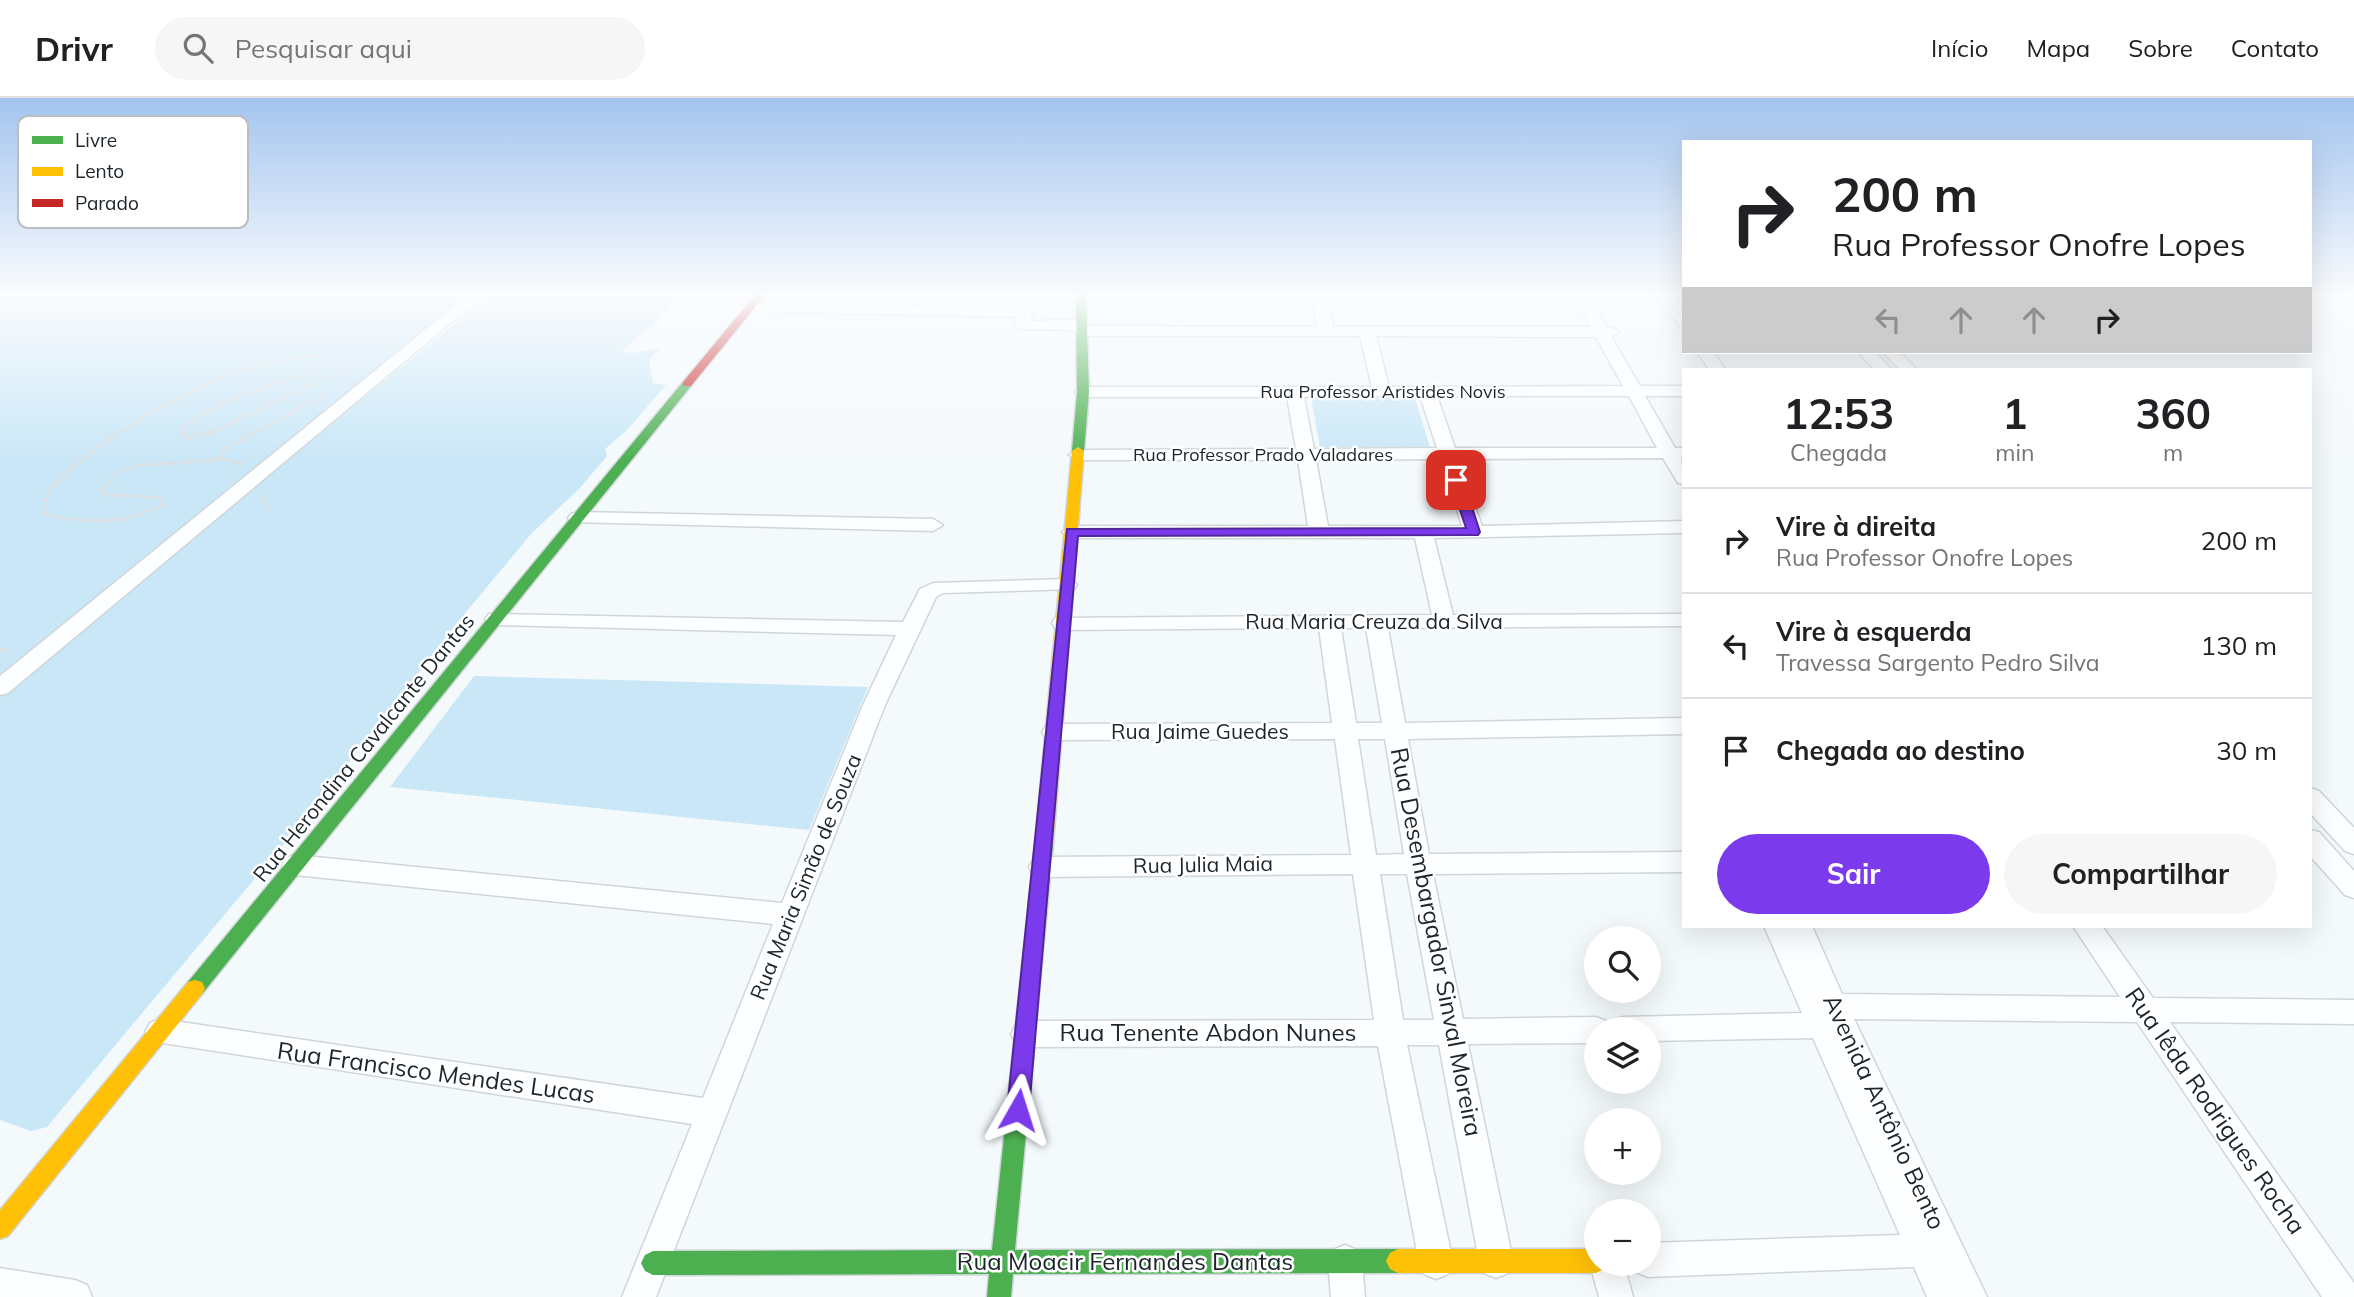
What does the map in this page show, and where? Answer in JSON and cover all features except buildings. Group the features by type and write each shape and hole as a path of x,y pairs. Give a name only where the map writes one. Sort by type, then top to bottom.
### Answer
{"street":[{"path":"0,688 408,351"},
{"name":"Rua Herondina Cavalcante Dantas","path":"0,1228 714,351"},
{"path":"999,1297 1072,532 1083,392 1081,351"},
{"path":"1372,351 1382,392"},
{"path":"1617,351 1678,454"},
{"path":"1869,354 1882,368"},
{"path":"1893,354 1907,368"},
{"name":"Rua Professor Aristides Novis","path":"1083,392 1682,391"},
{"path":"1295,392 1319,532"},
{"path":"1427,392 1474,532"},
{"name":"Rua Professor Prado Valadares","path":"1078,456 1678,454"},
{"path":"578,518 933,525"},
{"path":"1072,532 1474,532 1682,527"},
{"path":"1423,532 1444,622"},
{"name":"Rua Maria Simão de Souza","path":"639,1297 874,705 927,593 935,587 1067,585"},
{"path":"496,619 910,629"},
{"name":"Rua Maria Creuza da Silva","path":"1063,623 1682,620"},
{"path":"1329,622 1390,1033 1436,1262"},
{"name":"Rua Desembargador Sinval Moreira","path":"1376,622 1418,863 1496,1261"},
{"name":"Rua Jaime Guedes","path":"1054,732 1397,731 1682,726"},
{"path":"2312,799 2354,844"},
{"path":"2312,841 2354,888"},
{"name":"Rua Julia Maia","path":"1042,867 1682,862"},
{"path":"295,865 791,915"},
{"name":"Avenida Antônio Bento","path":"1779,928 1828,1016 1936,1250 1970,1297"},
{"name":"Avenida Antônio Bento","path":"1799,928 1828,1016"},
{"name":"Rua Iêda Rodrigues Rocha","path":"2088,928 2343,1297"},
{"path":"1661,1027 1828,1016 2354,1012"},
{"path":"1390,1033 1584,1030"},
{"name":"Rua Francisco Mendes Lucas","path":"160,1032 712,1114"},
{"name":"Rua Tenente Abdon Nunes","path":"1026,1034 1390,1033"},
{"path":"1661,1260 1936,1250"},
{"name":"Avenida Antônio Bento","path":"1936,1250 1945,1297"},
{"name":"Rua Moacir Fernandes Dantas","path":"653,1263 1584,1261"},
{"path":"1345,1262 1348,1297"},
{"path":"1610,1276 1616,1297"},
{"path":"0,1285 75,1297"}],"path":[{"path":"270,510 257,486 267,465 222,459 136,466 119,471 102,489 103,494 160,498 163,504 138,517 60,519 45,514 47,497 77,467 153,411 220,376 278,358 317,356 324,361 297,376 214,407 192,419 181,430 185,438 212,432 347,368 368,369"},
{"path":"222,459 219,455 231,446 324,394"}],"shaded area":[{"path":"0,351 406,351 0,679"},
{"path":"421,351 657,351 649,360 653,383 666,385 627,430 605,449 607,456 579,489 531,534 452,629 312,810 47,1127 31,1131 0,1120 0,694 95,615 144,580 176,544"},
{"path":"1311,398 1415,398 1430,447 1320,447"},
{"path":"474,676 868,687 809,830 390,787"}],"traffic: fast":[{"path":"1078,451 1083,392 1082,351"},
{"path":"195,988 687,384"},
{"path":"999,1297 1044,844"},
{"path":"653,1263 1398,1261"}],"traffic: slow":[{"path":"1044,844 1078,451"},
{"path":"0,1228 195,988"},
{"path":"1398,1261 1584,1261"}],"traffic: jam":[{"path":"687,384 714,351"}],"route":[{"path":"1018,1110 1072,532 1474,532 1456,480"}]}
